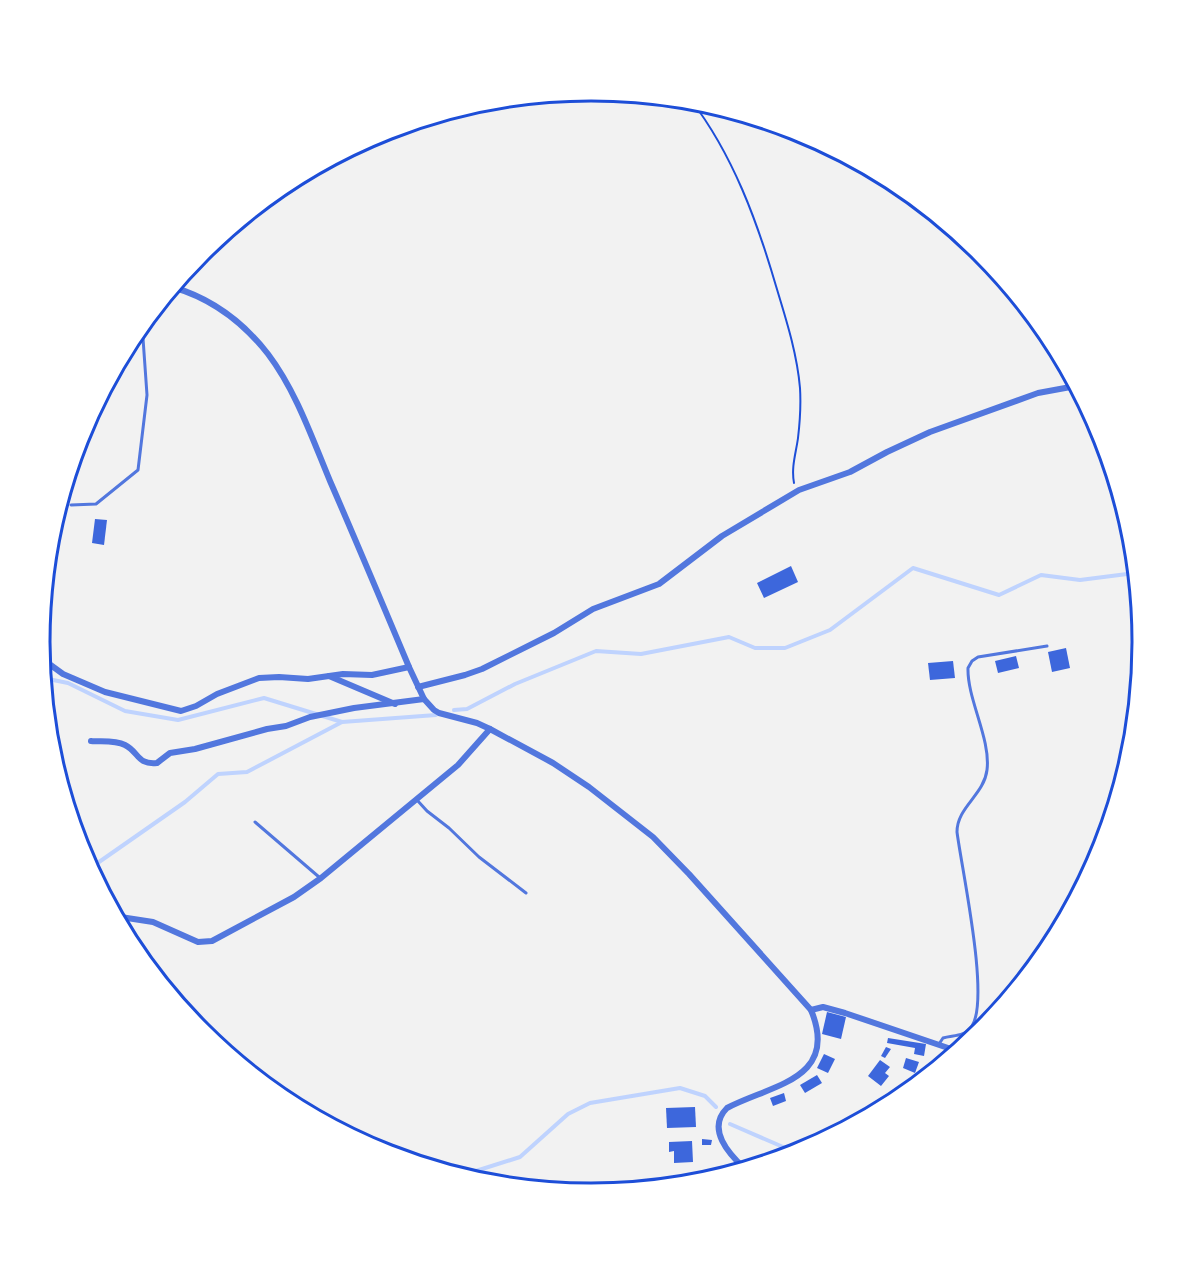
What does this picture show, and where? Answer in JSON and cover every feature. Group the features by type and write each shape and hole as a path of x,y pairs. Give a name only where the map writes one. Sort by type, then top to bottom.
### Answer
{"street":[{"path":"180,290 200,297 238,322 268,355 278,371 306,424 409,667 429,706 439,713 477,723 553,763 589,787 637,825 689,874 811,1010 815,1019 817,1038 814,1054 806,1068 795,1079 727,1108 720,1117 721,1140 730,1155 738,1163"},
{"path":"418,687 482,669 554,633 594,609 659,584 722,536 799,490 850,472 930,432 1038,393 1068,388"},
{"path":"51,665 63,674 105,692 181,711 259,678 308,679 343,674 372,675 409,667"},
{"path":"329,676 395,704"},
{"path":"90,741 121,743 141,761 157,763 170,753 195,750 310,717 354,708 424,699"},
{"path":"126,918 153,922 198,942 212,941 294,897 321,878 458,765 490,729"},
{"path":"811,1010 823,1007 845,1013 948,1048"}],"lane":[{"path":"71,505 96,504 138,470 147,395 143,338"},
{"path":"972,1026 979,999 976,961 957,832 961,814 979,792 987,769 986,753 968,669 972,661 978,657 1047,646"},
{"path":"416,799 479,857 525,893"},
{"path":"255,822 321,878"},
{"path":"939,1044 943,1038 960,1036 965,1032"}],"path":[{"path":"699,112 714,135 747,201 762,240 784,313 800,386 800,423 792,472 799,490"}],"building":[{"path":"95,519 107,520 104,545 92,543"},
{"path":"791,566 798,582 764,598 757,583"},
{"path":"1066,648 1070,668 1052,672 1048,652"},
{"path":"1016,656 1019,668 998,673 995,661"},
{"path":"953,661 955,678 930,680 928,663"},
{"path":"827,1012 846,1017 841,1039 822,1034"},
{"path":"888,1038 926,1044 924,1056 914,1054 915,1048 887,1043"},
{"path":"886,1047 891,1049 885,1058 881,1056"},
{"path":"824,1054 835,1059 828,1073 817,1068"},
{"path":"906,1058 919,1062 915,1073 903,1068"},
{"path":"880,1060 890,1067 885,1073 889,1076 881,1086 868,1076"},
{"path":"817,1075 822,1083 805,1093 800,1085"},
{"path":"784,1093 786,1101 773,1106 770,1098"},
{"path":"695,1107 696,1127 667,1128 666,1108"},
{"path":"702,1139 712,1140 711,1145 702,1145"},
{"path":"692,1141 693,1162 674,1163 674,1151 669,1152 669,1142"}],"waterway":[{"path":"454,710 467,709 515,684 596,651 641,654 729,637 755,648 785,648 830,630 913,568 999,595 1041,575 1080,580 1127,574"},
{"path":"51,680 68,683 125,711 178,720 264,698 342,722"},
{"path":"97,863 185,802 218,774 247,772 342,722 436,715"},
{"path":"476,1171 520,1157 568,1114 590,1103 680,1088 705,1096 716,1107"},
{"path":"730,1124 783,1147"}]}
